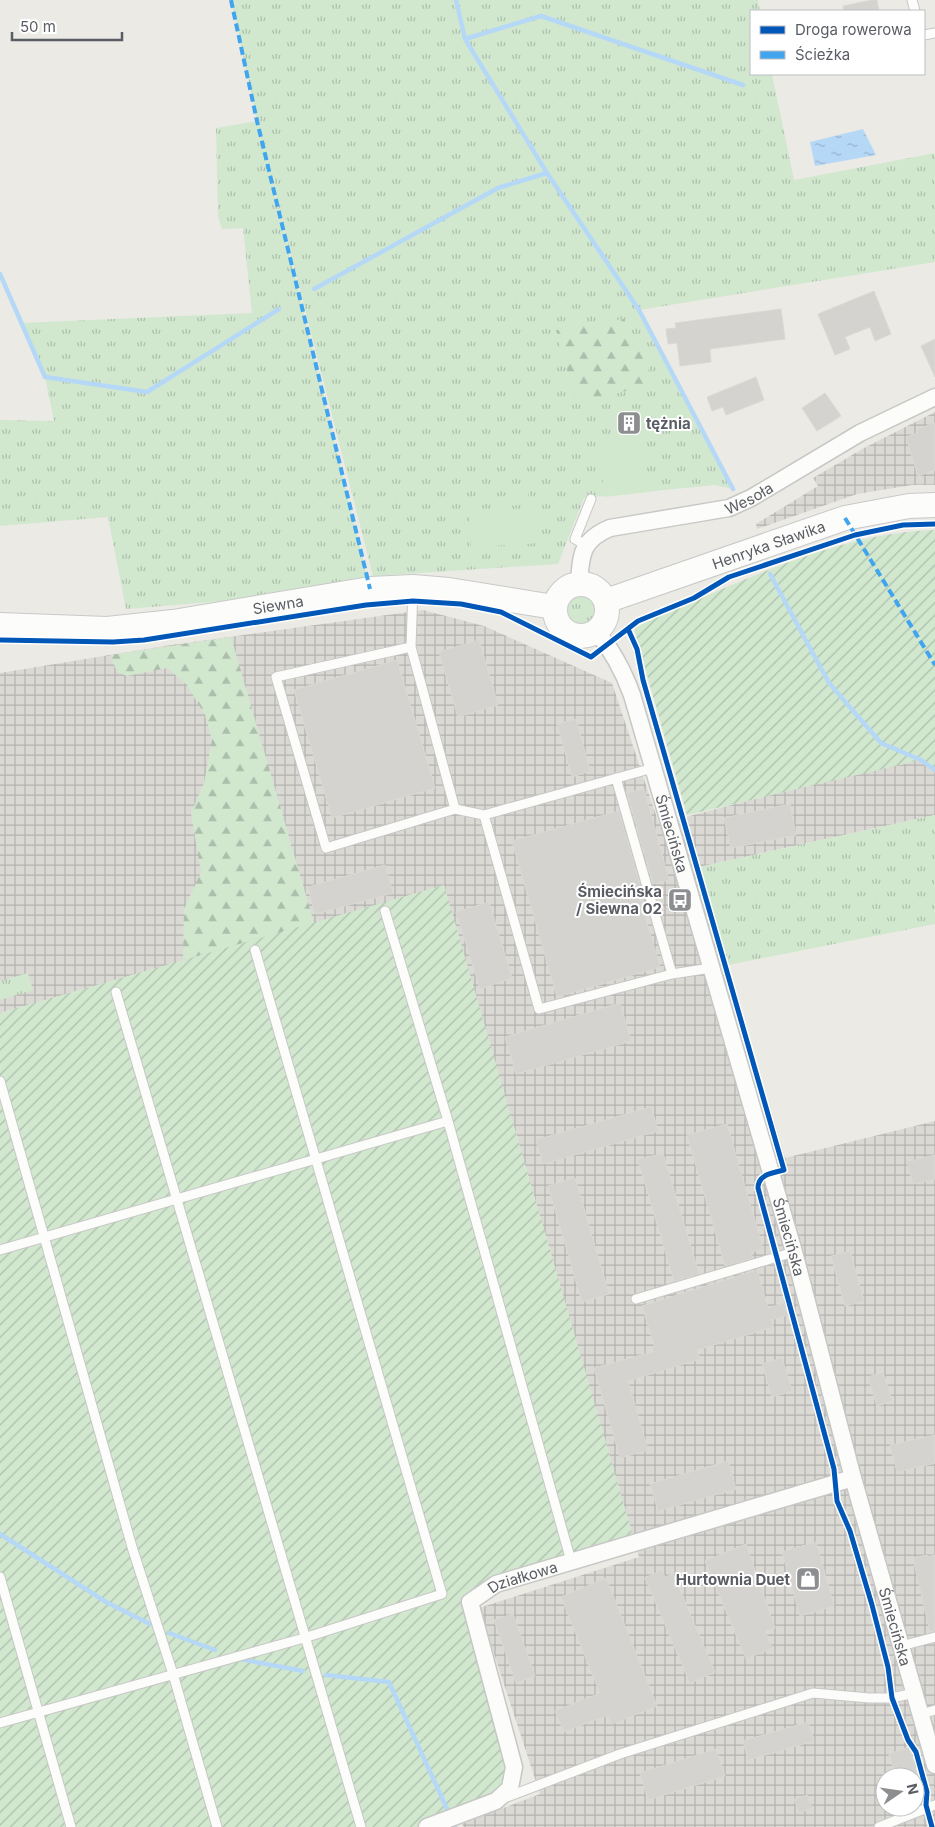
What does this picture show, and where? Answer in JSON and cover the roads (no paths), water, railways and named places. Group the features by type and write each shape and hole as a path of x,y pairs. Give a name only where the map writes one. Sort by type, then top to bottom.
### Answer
{"main road":[{"name":"Henryka Sławika","path":"606,601 846,518 909,506 935,505"},
{"path":"579,583 596,588 606,601 606,617 596,631 582,636 569,634 557,622 554,607 560,593 572,585 579,583"},
{"name":"Siewna","path":"0,625 107,629 173,622 370,589 414,587 449,590 554,607"}],"street":[{"name":"Wesoła","path":"586,545 595,534 610,528 729,508 751,498 860,433 935,397"},
{"path":"579,583 581,557 586,545"},
{"name":"Śmiecińska","path":"596,631 609,645 623,670 653,768 794,1252 853,1478 900,1646 914,1694 928,1712 935,1765"},
{"name":"Działkowa","path":"496,1801 510,1788 514,1767 470,1602 496,1584 853,1478"},
{"path":"427,1827 496,1801"}],"lane":[{"path":"586,545 575,539 591,499"},
{"path":"414,587 411,646 456,809"},
{"path":"411,646 276,677 326,848 456,809 484,815 653,768"},
{"path":"616,778 672,974"},
{"path":"484,815 539,1009 672,974 711,968"},
{"path":"385,911 448,1120 571,1561"},
{"path":"0,1723 304,1638 442,1594 317,1158 255,950"},
{"path":"116,992 361,1827"},
{"path":"0,1081 132,1547 173,1674 217,1827"},
{"path":"0,1250 448,1120"},
{"path":"636,1299 794,1252"},
{"path":"0,1577 71,1827"},
{"path":"900,1646 935,1637"},
{"path":"496,1801 620,1754 813,1693 869,1698 892,1698 914,1694"},
{"path":"879,1827 935,1805"}],"water":[{"path":"863,129 876,155 815,166 810,142"}],"waterway":[{"path":"456,0 465,39 547,173"},
{"path":"465,39 541,16 743,85"},
{"path":"314,289 498,188 547,173 639,310 733,489"},
{"path":"0,274 45,377 147,392 279,309"},
{"path":"770,574 829,683 881,743 921,760 935,770"},
{"path":"0,1534 106,1602 150,1624"},
{"path":"169,1633 215,1650"},
{"path":"240,1659 303,1671"},
{"path":"326,1675 389,1682 448,1811"}],"place":[{"name":"tężnia","path":"629,423"},
{"name":"Śmiecińska / Siewna 02","path":"680,900"},
{"name":"Hurtownia Duet","path":"808,1579"}]}
